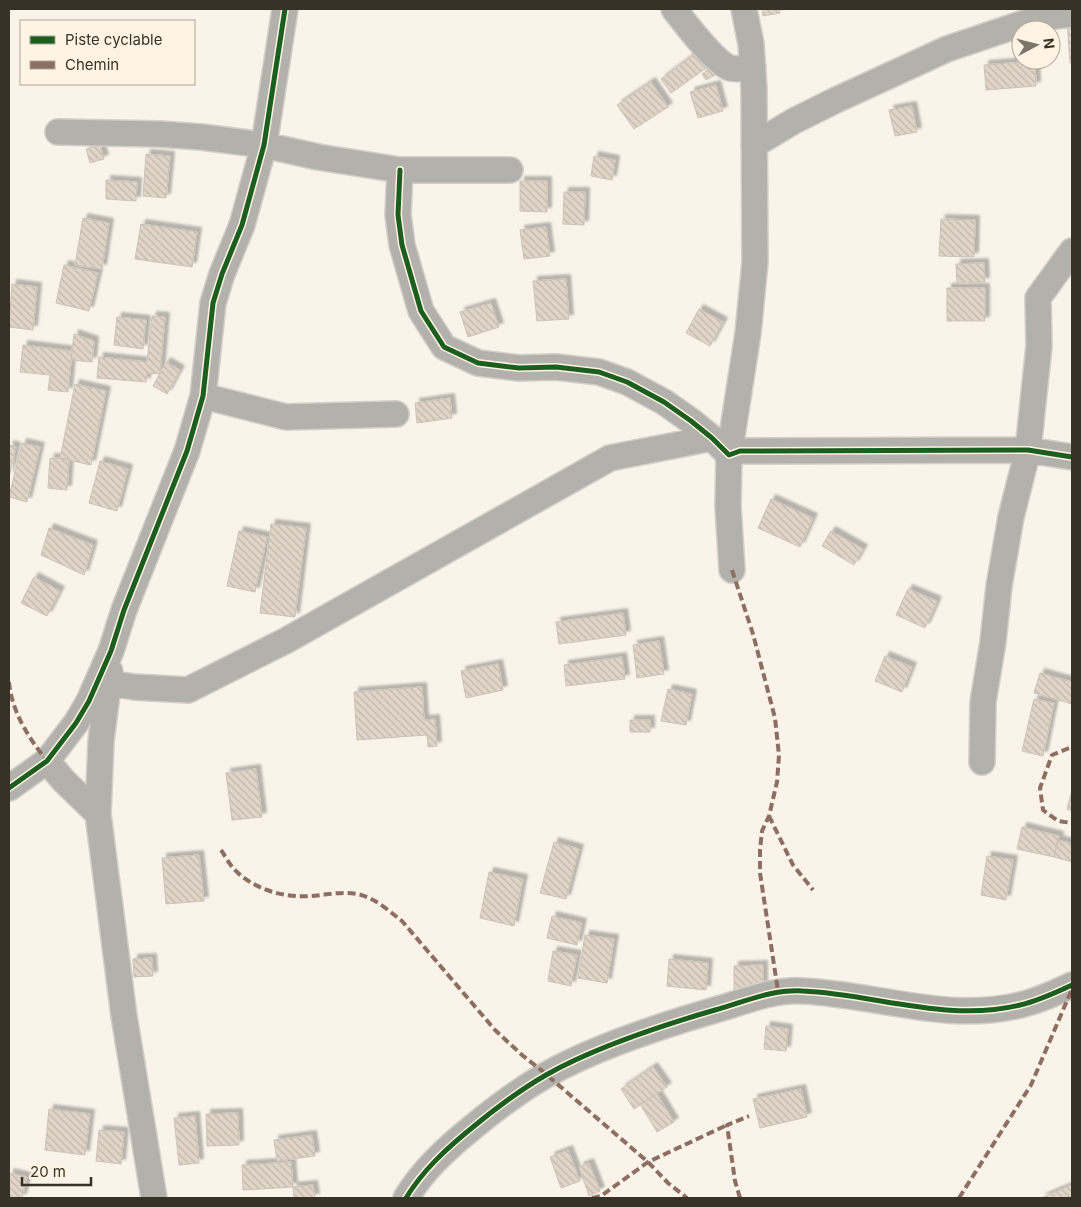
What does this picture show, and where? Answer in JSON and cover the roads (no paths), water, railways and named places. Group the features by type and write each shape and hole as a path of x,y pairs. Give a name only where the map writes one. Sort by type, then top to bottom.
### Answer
{"street":[{"path":"9,788 47,761 62,743 89,701 111,651 124,610 187,451 203,396 213,303 222,274 242,225 264,145 285,9"},
{"path":"674,9 710,52 728,67 737,69 753,67"},
{"path":"732,570 728,506 720,446 748,333 755,262 756,201 753,67 744,9"},
{"path":"754,145 794,121 834,101 947,49 1039,18 1072,14"},
{"path":"58,132 159,134 264,145 318,157 400,170 510,170"},
{"path":"400,170 398,215 402,245 421,311 444,347 478,363 519,368 556,368 599,372 628,382 664,402 720,446"},
{"path":"982,762 983,702 993,642 999,586 1011,518 1028,450 1039,346 1038,298 1072,251"},
{"path":"203,396 286,418 396,414"},
{"path":"109,683 134,687 188,690 287,640 610,458 720,446 740,451 1028,450 1072,457"},
{"path":"111,651 109,683 101,741 98,814 124,1016 154,1198"},
{"path":"47,761 63,780 98,814"},
{"path":"406,1198 430,1166 456,1141 509,1098 546,1074 591,1053 680,1020 778,991 828,993 946,1010 990,1010 1019,1006 1051,995 1072,985"}]}
